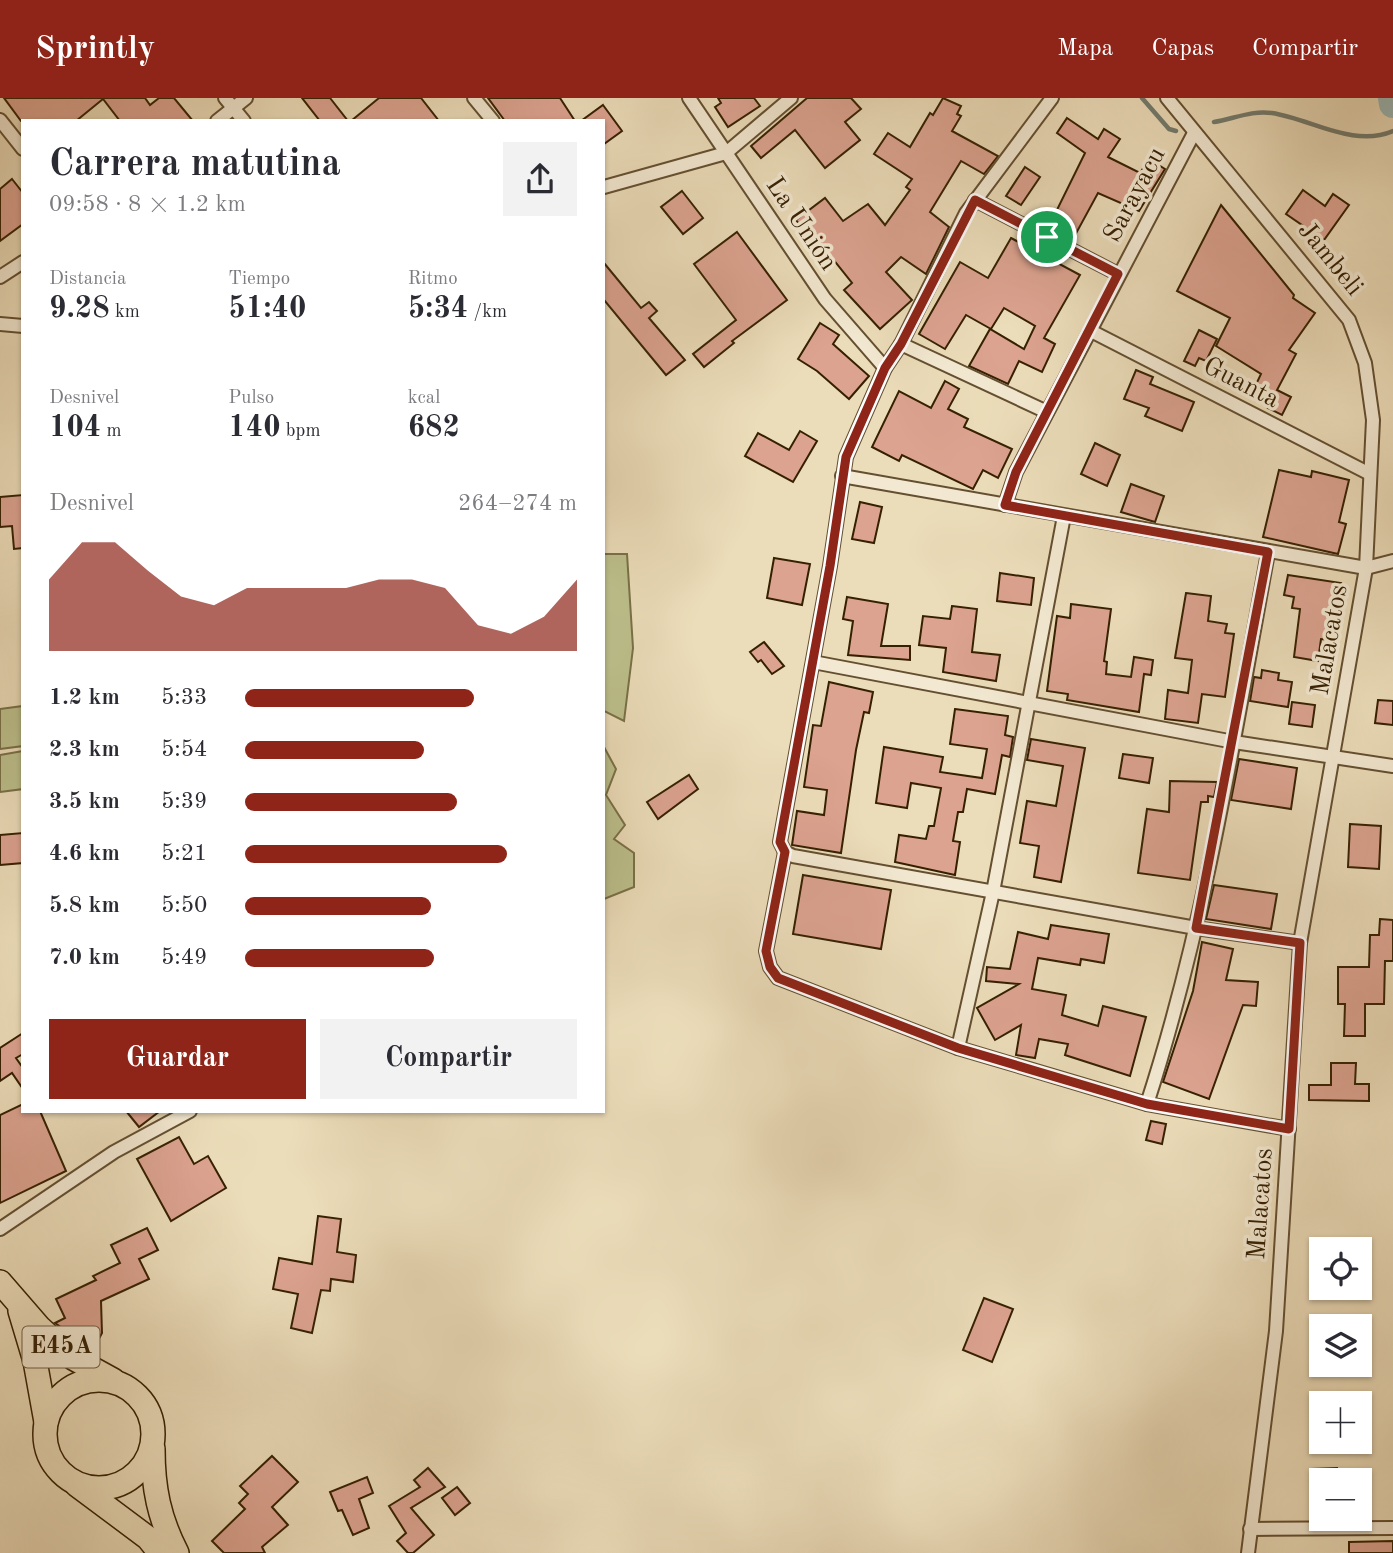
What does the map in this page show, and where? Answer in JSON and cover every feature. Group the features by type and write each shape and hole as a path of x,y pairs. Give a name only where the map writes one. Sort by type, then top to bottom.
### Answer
{"highway":[{"name":"E45A","path":"8,1290 39,1327 73,1358 117,1382"},
{"name":"E45A","path":"8,1290 29,1336 46,1422"},
{"path":"160,1553 148,1538 62,1474 49,1455 46,1422 55,1402 72,1387 94,1380 117,1382 136,1394 150,1412 153,1489 163,1526 177,1553"},
{"path":"72,1481 93,1488 126,1481 144,1466 153,1446"}],"street":[{"path":"218,119 229,103 246,98"},
{"path":"474,98 491,119"},
{"name":"La Unión","path":"689,98 825,299 885,368"},
{"path":"605,187 726,153 791,98"},
{"path":"1052,98 975,200 901,344 885,368 846,457 813,662 780,842 785,852 766,951 770,967 778,978 958,1048 1147,1104 1289,1129"},
{"name":"Jambeli","path":"1167,98 1319,279 1349,320 1365,363 1373,420 1366,568"},
{"path":"229,103 242,119"},
{"path":"0,120 21,146"},
{"name":"Sarayacu","path":"1005,505 1016,472 1194,133"},
{"path":"975,200 1118,274"},
{"path":"0,277 21,263"},
{"path":"0,324 21,326"},
{"name":"Guanta","path":"1091,331 1370,474"},
{"path":"901,344 1047,412"},
{"path":"842,476 1366,568 1393,561"},
{"path":"958,1048 993,892 1064,516"},
{"path":"1147,1104 1177,1011 1196,928 1234,742 1268,552"},
{"name":"Malacatos","path":"1248,1553 1276,1331 1300,943 1366,568"},
{"path":"813,662 1234,742 1332,759 1393,766"},
{"path":"785,852 1196,928 1300,943"},
{"path":"0,1229 114,1152 186,1113"},
{"path":"1250,1529 1393,1528"}],"green space":[{"path":"605,554 627,554 633,648 624,721 605,712"},
{"path":"21,706 21,746 0,749 0,709"},
{"path":"605,749 616,769 606,795 625,825 614,839 634,853 634,887 605,899"},
{"path":"21,751 21,789 0,792 0,755"}],"building":[{"path":"4,98 145,98 150,105 159,98 174,98 191,119 118,119 103,99 78,119 21,121"},
{"path":"302,98 330,98 346,119 318,119"},
{"path":"379,98 421,98 437,119 353,119"},
{"path":"488,98 560,98 574,119 504,119"},
{"path":"718,98 754,98 760,106 728,127 715,107 721,103"},
{"path":"807,98 851,98 861,109 845,122 860,140 825,168 795,130 761,158 751,146"},
{"path":"943,98 961,106 957,114 961,116 952,131 998,156 984,174 961,161 930,212 949,227 926,274 901,257 886,272 912,300 880,329 844,290 852,283 817,239 813,242 796,220 825,198 843,221 868,204 885,225 910,190 906,187 912,179 874,154 888,133 910,147 930,113 933,115"},
{"path":"603,105 622,131 605,143 605,119 584,119"},
{"path":"1067,118 1098,139 1104,129 1120,139 1108,157 1140,173 1149,159 1165,169 1139,211 1098,193 1073,239 1049,226 1085,153 1057,133"},
{"path":"1025,167 1040,177 1021,205 1006,196"},
{"path":"12,179 21,190 21,225 0,241 0,189"},
{"path":"1303,190 1325,206 1333,194 1349,205 1324,240 1286,214"},
{"path":"682,191 703,218 683,234 661,207"},
{"path":"1221,205 1294,295 1293,298 1315,313 1289,350 1296,354 1277,390 1291,397 1282,415 1268,408 1271,403 1252,393 1261,374 1216,346 1230,318 1177,291"},
{"path":"737,232 787,300 732,341 734,343 704,367 693,354 736,320 694,264"},
{"path":"1011,238 1080,275 1044,338 1055,344 1042,372 1019,361 1008,384 969,366 990,329 1024,349 1035,326 1004,308 991,329 966,315 945,349 919,334 960,262 988,278"},
{"path":"605,264 641,308 649,302 657,311 649,318 685,360 666,375 605,301"},
{"path":"820,323 839,335 833,344 869,376 849,399 817,371 798,359"},
{"path":"1199,330 1217,339 1206,361 1199,358 1195,366 1184,361"},
{"path":"1136,370 1153,377 1150,384 1194,402 1182,431 1145,416 1149,408 1124,399"},
{"path":"945,381 959,389 948,409 968,419 964,427 1012,449 998,478 983,470 973,489 902,455 899,461 872,447 899,391 931,408"},
{"path":"800,431 817,441 793,482 745,456 758,433 789,450"},
{"path":"1095,443 1120,455 1107,486 1081,474"},
{"path":"1279,470 1311,477 1312,471 1349,480 1339,522 1346,524 1338,554 1263,537"},
{"path":"1131,484 1164,496 1155,522 1121,512"},
{"path":"21,495 21,548 14,549 12,526 0,527 0,497"},
{"path":"860,502 882,507 874,543 852,539"},
{"path":"774,558 810,564 802,605 767,598"},
{"path":"1000,573 1034,578 1031,605 997,601"},
{"path":"1288,575 1341,583 1329,640 1321,639 1318,661 1294,657 1300,609 1292,608 1294,597 1284,595"},
{"path":"1186,593 1211,596 1208,621 1227,624 1225,633 1234,634 1225,697 1202,694 1198,723 1165,719 1168,690 1188,693 1192,660 1175,658"},
{"path":"847,597 888,604 881,646 910,646 910,660 848,655 853,621 843,619"},
{"path":"1071,604 1111,609 1104,661 1107,662 1106,674 1131,677 1134,657 1153,660 1151,675 1144,674 1139,712 1067,700 1068,694 1047,691 1057,616 1070,618"},
{"path":"952,606 977,609 972,652 1000,655 996,681 943,672 946,648 919,645 923,616 950,619"},
{"path":"764,642 784,666 772,674 761,660 758,662 750,652"},
{"path":"1262,670 1279,673 1278,680 1292,682 1288,707 1250,701 1254,677 1261,678"},
{"path":"829,682 873,692 869,713 864,712 856,750 841,853 792,845 797,811 824,815 827,790 804,787 813,725 821,726"},
{"path":"1378,700 1393,701 1393,725 1375,723"},
{"path":"1292,702 1315,705 1312,727 1289,724"},
{"path":"955,709 1008,716 1005,735 1013,737 1010,757 1002,755 995,794 967,789 963,812 958,812 953,841 960,842 955,875 895,862 899,835 926,839 929,826 934,826 941,788 911,783 907,808 876,803 884,747 943,757 940,772 982,778 987,749 950,744"},
{"path":"1031,739 1085,748 1061,882 1034,877 1039,846 1020,843 1027,801 1056,806 1063,766 1027,760"},
{"path":"1123,754 1153,758 1149,783 1119,778"},
{"path":"1239,759 1297,768 1291,809 1231,800"},
{"path":"689,775 698,789 658,819 647,802"},
{"path":"1170,781 1217,782 1214,797 1208,796 1208,802 1201,802 1190,880 1138,873 1147,809 1169,812"},
{"path":"1350,824 1381,826 1379,869 1348,867"},
{"path":"21,833 21,863 0,865 0,835"},
{"path":"803,875 891,890 881,949 793,934"},
{"path":"1214,885 1277,894 1271,929 1206,919"},
{"path":"1380,919 1393,920 1393,961 1385,961 1384,1004 1365,1004 1365,1036 1344,1036 1345,1004 1338,1004 1338,967 1369,967 1370,935 1379,935"},
{"path":"1051,925 1109,934 1104,963 1081,959 1080,965 1038,958 1032,989 1066,995 1062,1015 1098,1026 1103,1006 1146,1017 1130,1076 1065,1055 1068,1044 1039,1039 1035,1058 1016,1055 1021,1025 995,1040 977,1008 1019,984 986,981 987,967 1010,969 1018,932 1048,939"},
{"path":"1202,942 1233,949 1226,980 1258,982 1256,1006 1243,1005 1209,1099 1163,1082 1193,991"},
{"path":"21,1034 21,1055 16,1058 21,1065 21,1086 12,1073 0,1081 0,1048"},
{"path":"1331,1063 1356,1063 1355,1084 1369,1084 1369,1101 1309,1100 1309,1085 1331,1085"},
{"path":"21,1105 21,1113 41,1113 66,1171 0,1203 0,1115"},
{"path":"128,1113 157,1113 139,1127"},
{"path":"1151,1121 1166,1124 1162,1144 1146,1140"},
{"path":"179,1137 194,1164 208,1156 226,1188 171,1221 137,1159"},
{"path":"318,1216 341,1219 337,1252 356,1255 353,1282 331,1279 330,1291 321,1290 312,1333 291,1328 298,1294 273,1289 279,1258 312,1264"},
{"path":"147,1228 158,1250 139,1259 149,1279 101,1301 102,1333 93,1350 55,1323 65,1318 56,1299 96,1280 93,1276 120,1263 111,1245"},
{"path":"984,1298 1013,1309 992,1362 963,1350"},
{"path":"272,1456 298,1482 272,1507 288,1525 262,1547 265,1553 224,1553 212,1541 245,1509 239,1503 248,1494 240,1486"},
{"path":"428,1468 445,1487 411,1508 434,1535 413,1553 408,1553 397,1541 406,1533 389,1506 420,1487 414,1480"},
{"path":"367,1477 373,1493 359,1499 369,1528 353,1535 330,1492"},
{"path":"457,1487 470,1503 455,1515 442,1498"},
{"path":"1393,1541 1393,1553 1349,1553 1349,1542"}],"waterway":[{"path":"1142,98 1169,129 1176,131"},
{"path":"1392,98 1393,104"},
{"path":"1214,122 1265,112 1348,134 1363,136 1393,131"}],"route":[{"path":"975,200 1047,237 1118,274 1091,331 1016,472 1005,505 1268,552 1234,742 1196,928 1300,943 1289,1129 1147,1104 958,1048 778,978 770,967 766,951 785,852 780,842 830,566 846,457 885,368 901,344 975,200"}]}
